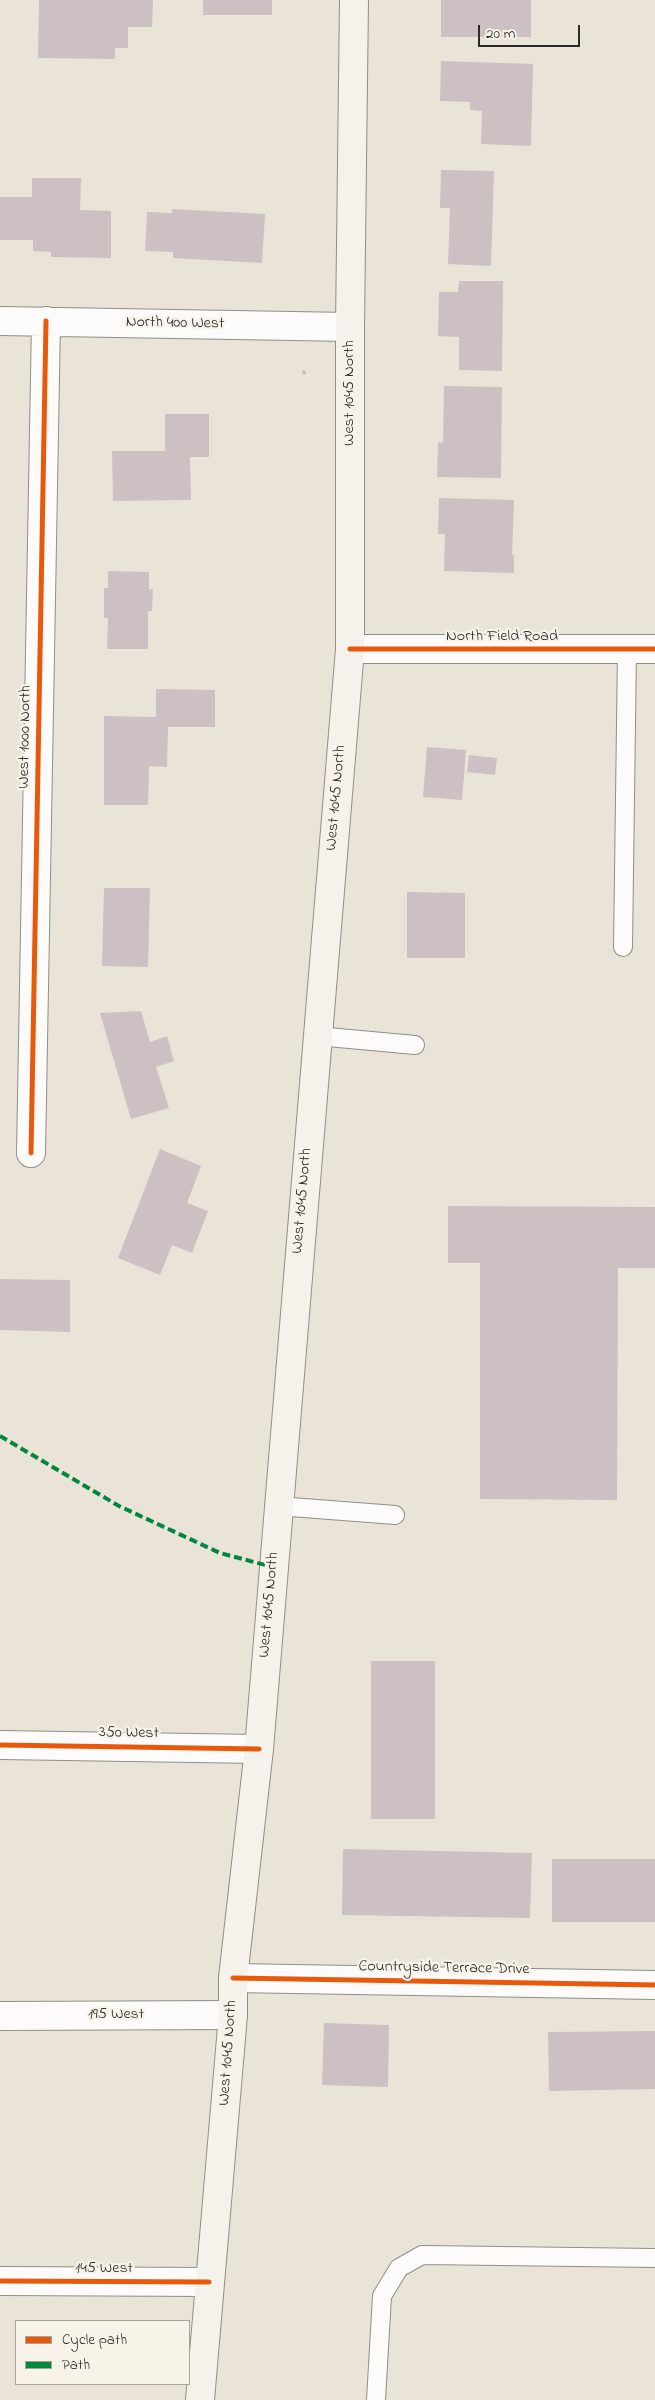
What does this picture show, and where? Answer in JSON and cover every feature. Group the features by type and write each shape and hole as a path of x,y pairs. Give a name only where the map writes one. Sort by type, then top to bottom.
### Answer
{"main road":[{"name":"West 1045 North","path":"200,2400 233,2015 233,1978 258,1749 350,649 350,327 354,0"}],"street":[{"name":"North 400 West","path":"0,321 350,327"},
{"name":"West 1000 North","path":"31,1153 46,321"},
{"name":"North Field Road","path":"350,649 655,649"},
{"name":"350 West","path":"0,1745 258,1749"},
{"name":"Countryside Terrace Drive","path":"233,1978 655,1985"},
{"name":"195 West","path":"0,2016 233,2015"},
{"name":"145 West","path":"0,2281 209,2282"}],"lane":[{"path":"623,947 627,649"},
{"path":"317,1036 414,1045"},
{"path":"278,1506 395,1515"},
{"path":"376,2400 382,2296 399,2268 422,2255 655,2258"}],"building":[{"path":"39,0 153,0 152,27 128,27 128,48 115,48 115,59 38,58"},
{"path":"203,0 272,0 272,15 203,15"},
{"path":"441,0 531,0 531,37 441,37"},
{"path":"441,61 533,64 531,146 481,144 482,111 470,110 470,102 440,101"},
{"path":"441,170 494,171 491,266 448,264 450,208 440,208"},
{"path":"32,178 81,178 80,210 111,211 111,258 51,257 51,252 33,251 33,240 0,240 0,197 32,197"},
{"path":"172,209 265,214 262,263 173,258 173,252 145,251 147,212 172,213"},
{"path":"459,281 503,281 502,371 459,370 459,337 438,336 439,292 458,292"},
{"path":"444,386 502,387 501,478 437,477 438,442 443,443"},
{"path":"165,414 209,414 209,457 190,457 191,500 113,501 112,451 165,451"},
{"path":"439,498 514,500 512,555 514,555 514,573 444,571 445,534 438,534"},
{"path":"108,571 149,572 149,589 153,589 152,611 148,611 148,649 107,649 108,618 104,618 104,588 108,588"},
{"path":"156,689 215,690 215,727 168,727 167,767 149,766 148,805 104,805 104,716 156,717"},
{"path":"427,747 466,750 462,800 423,797"},
{"path":"469,755 497,758 495,775 467,772"},
{"path":"104,888 150,888 148,967 102,966"},
{"path":"407,892 465,893 465,958 407,958"},
{"path":"141,1011 150,1042 167,1036 174,1061 156,1067 169,1108 131,1119 100,1013"},
{"path":"160,1149 201,1166 187,1203 208,1211 192,1253 172,1245 160,1275 118,1258"},
{"path":"448,1206 655,1207 655,1268 618,1268 617,1500 480,1499 480,1263 448,1263"},
{"path":"0,1279 70,1280 70,1332 0,1330"},
{"path":"371,1661 435,1661 435,1819 371,1819"},
{"path":"343,1849 532,1853 530,1918 342,1915"},
{"path":"552,1859 655,1859 655,1922 552,1922"},
{"path":"324,2023 389,2025 388,2087 322,2085"},
{"path":"655,2031 655,2089 549,2091 548,2032"}],"marked path":[{"path":"0,1436 119,1506 220,1553 273,1567"}],"cycle path":[{"path":"31,1153 46,321"},
{"path":"350,649 655,649"},
{"path":"0,1745 259,1749"},
{"path":"233,1978 655,1985"},
{"path":"0,2281 209,2282"}]}
